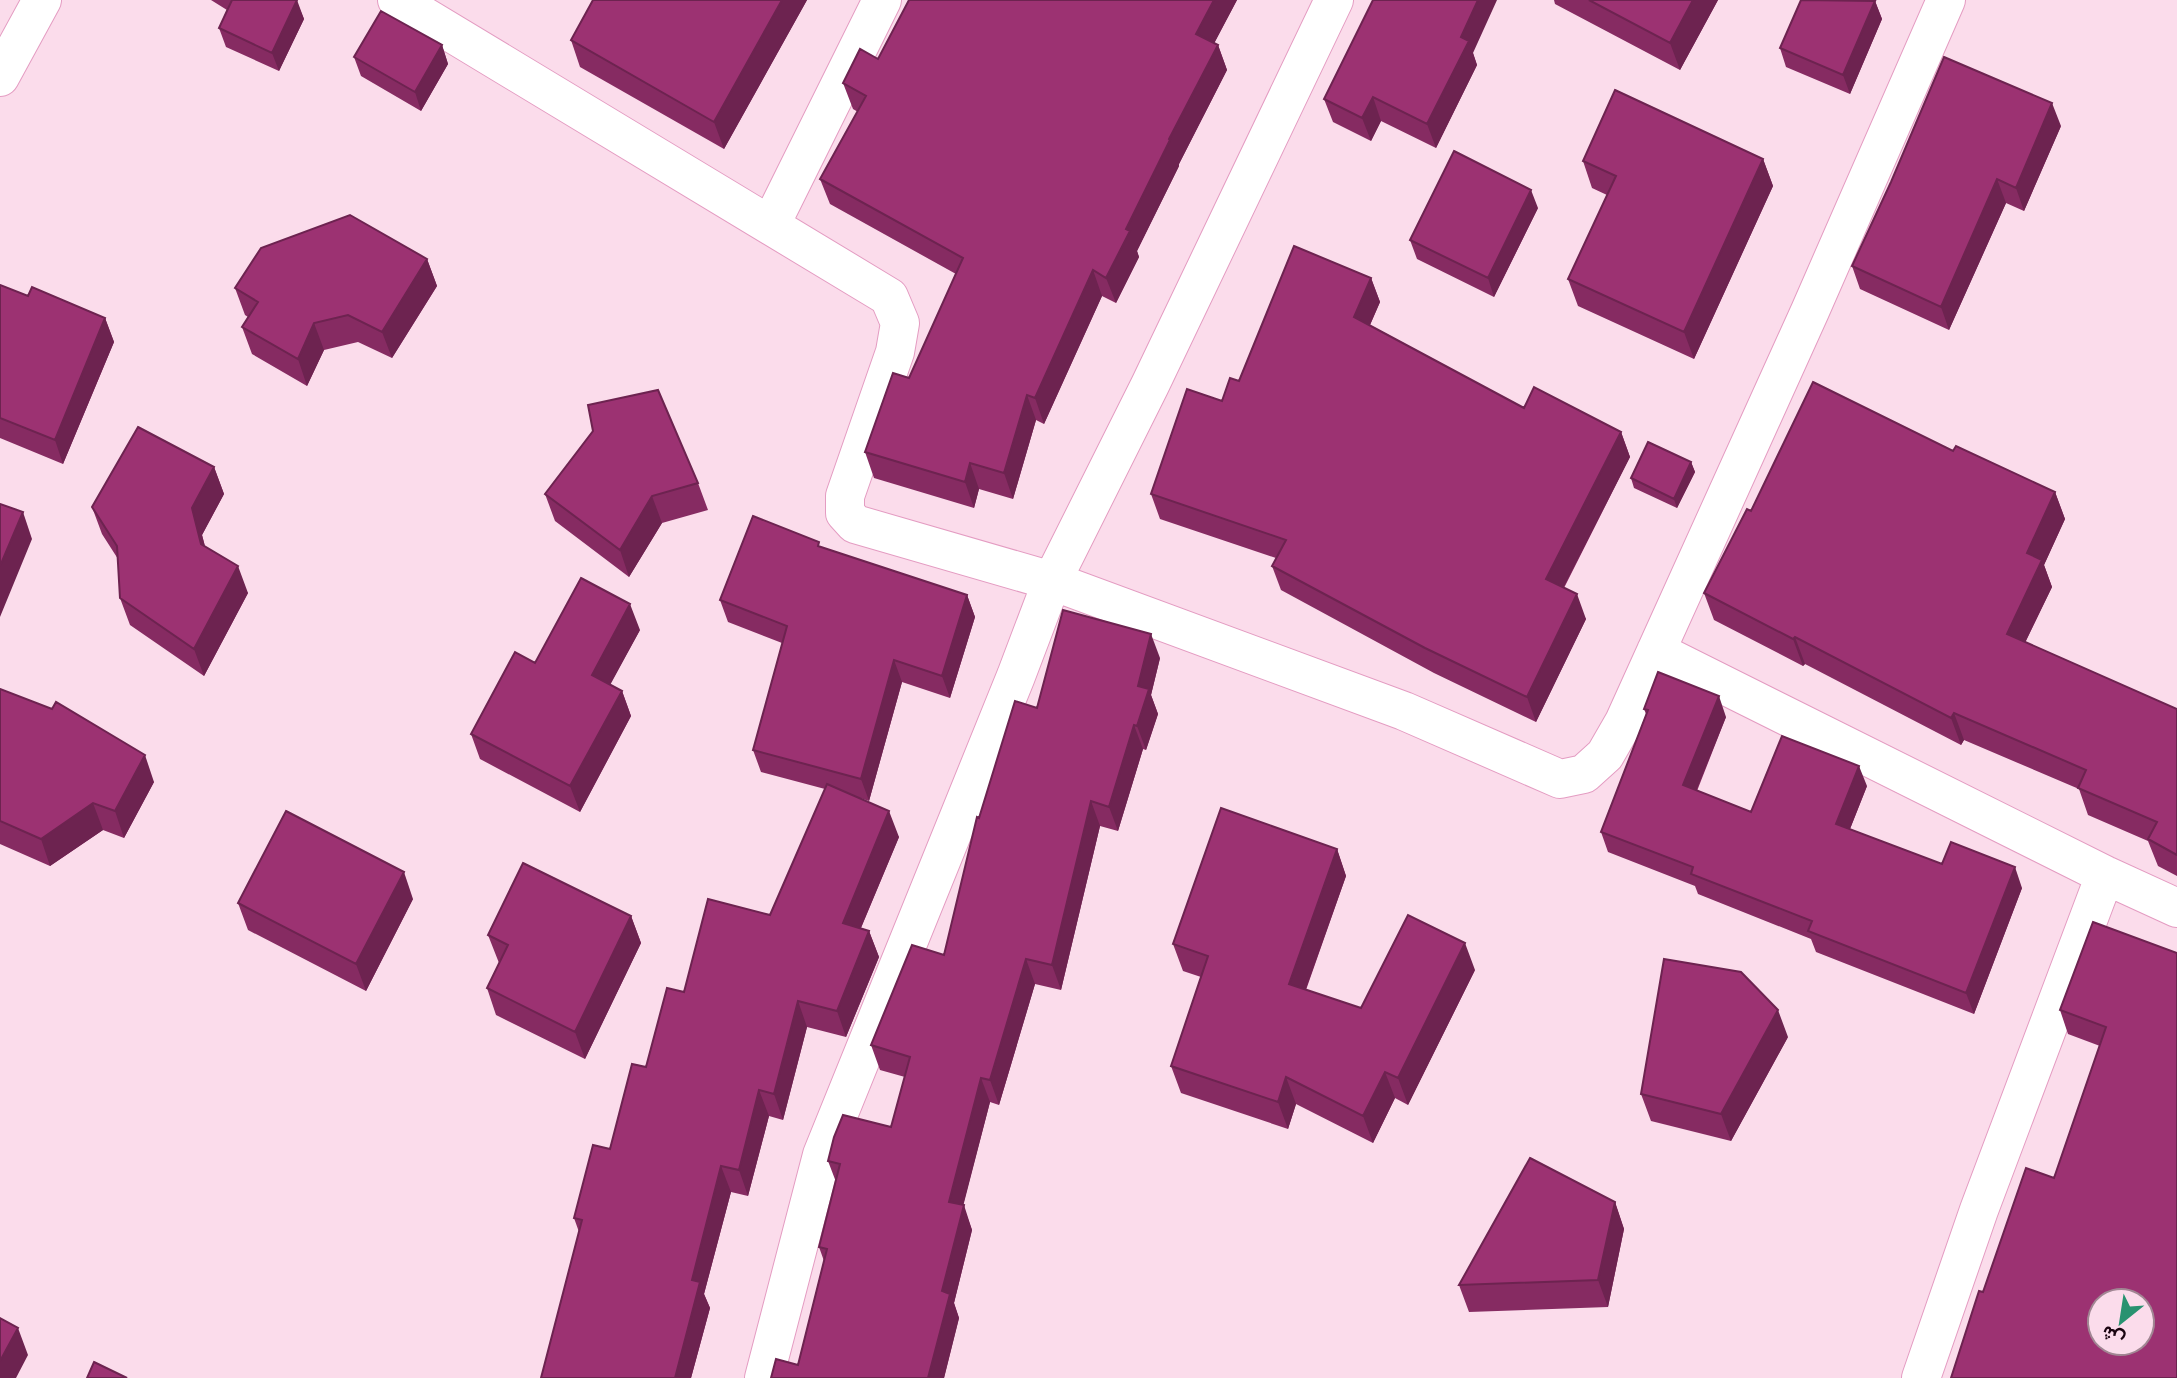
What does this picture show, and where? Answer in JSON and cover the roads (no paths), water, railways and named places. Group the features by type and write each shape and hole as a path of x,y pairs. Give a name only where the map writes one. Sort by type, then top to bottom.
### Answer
{"street":[{"path":"0,77 42,0"},
{"path":"397,0 889,297 900,323 895,352 845,496 845,513 855,524 1052,581 1404,711 1560,779 1584,774 1605,755 1623,722 1810,311 1946,0"},
{"path":"771,225 882,0"},
{"path":"765,1378 822,1154 970,791 1052,581 1150,385 1334,0"},
{"path":"1656,651 2105,876 2177,908"},
{"path":"1921,1378 1979,1210 2105,876"}]}
